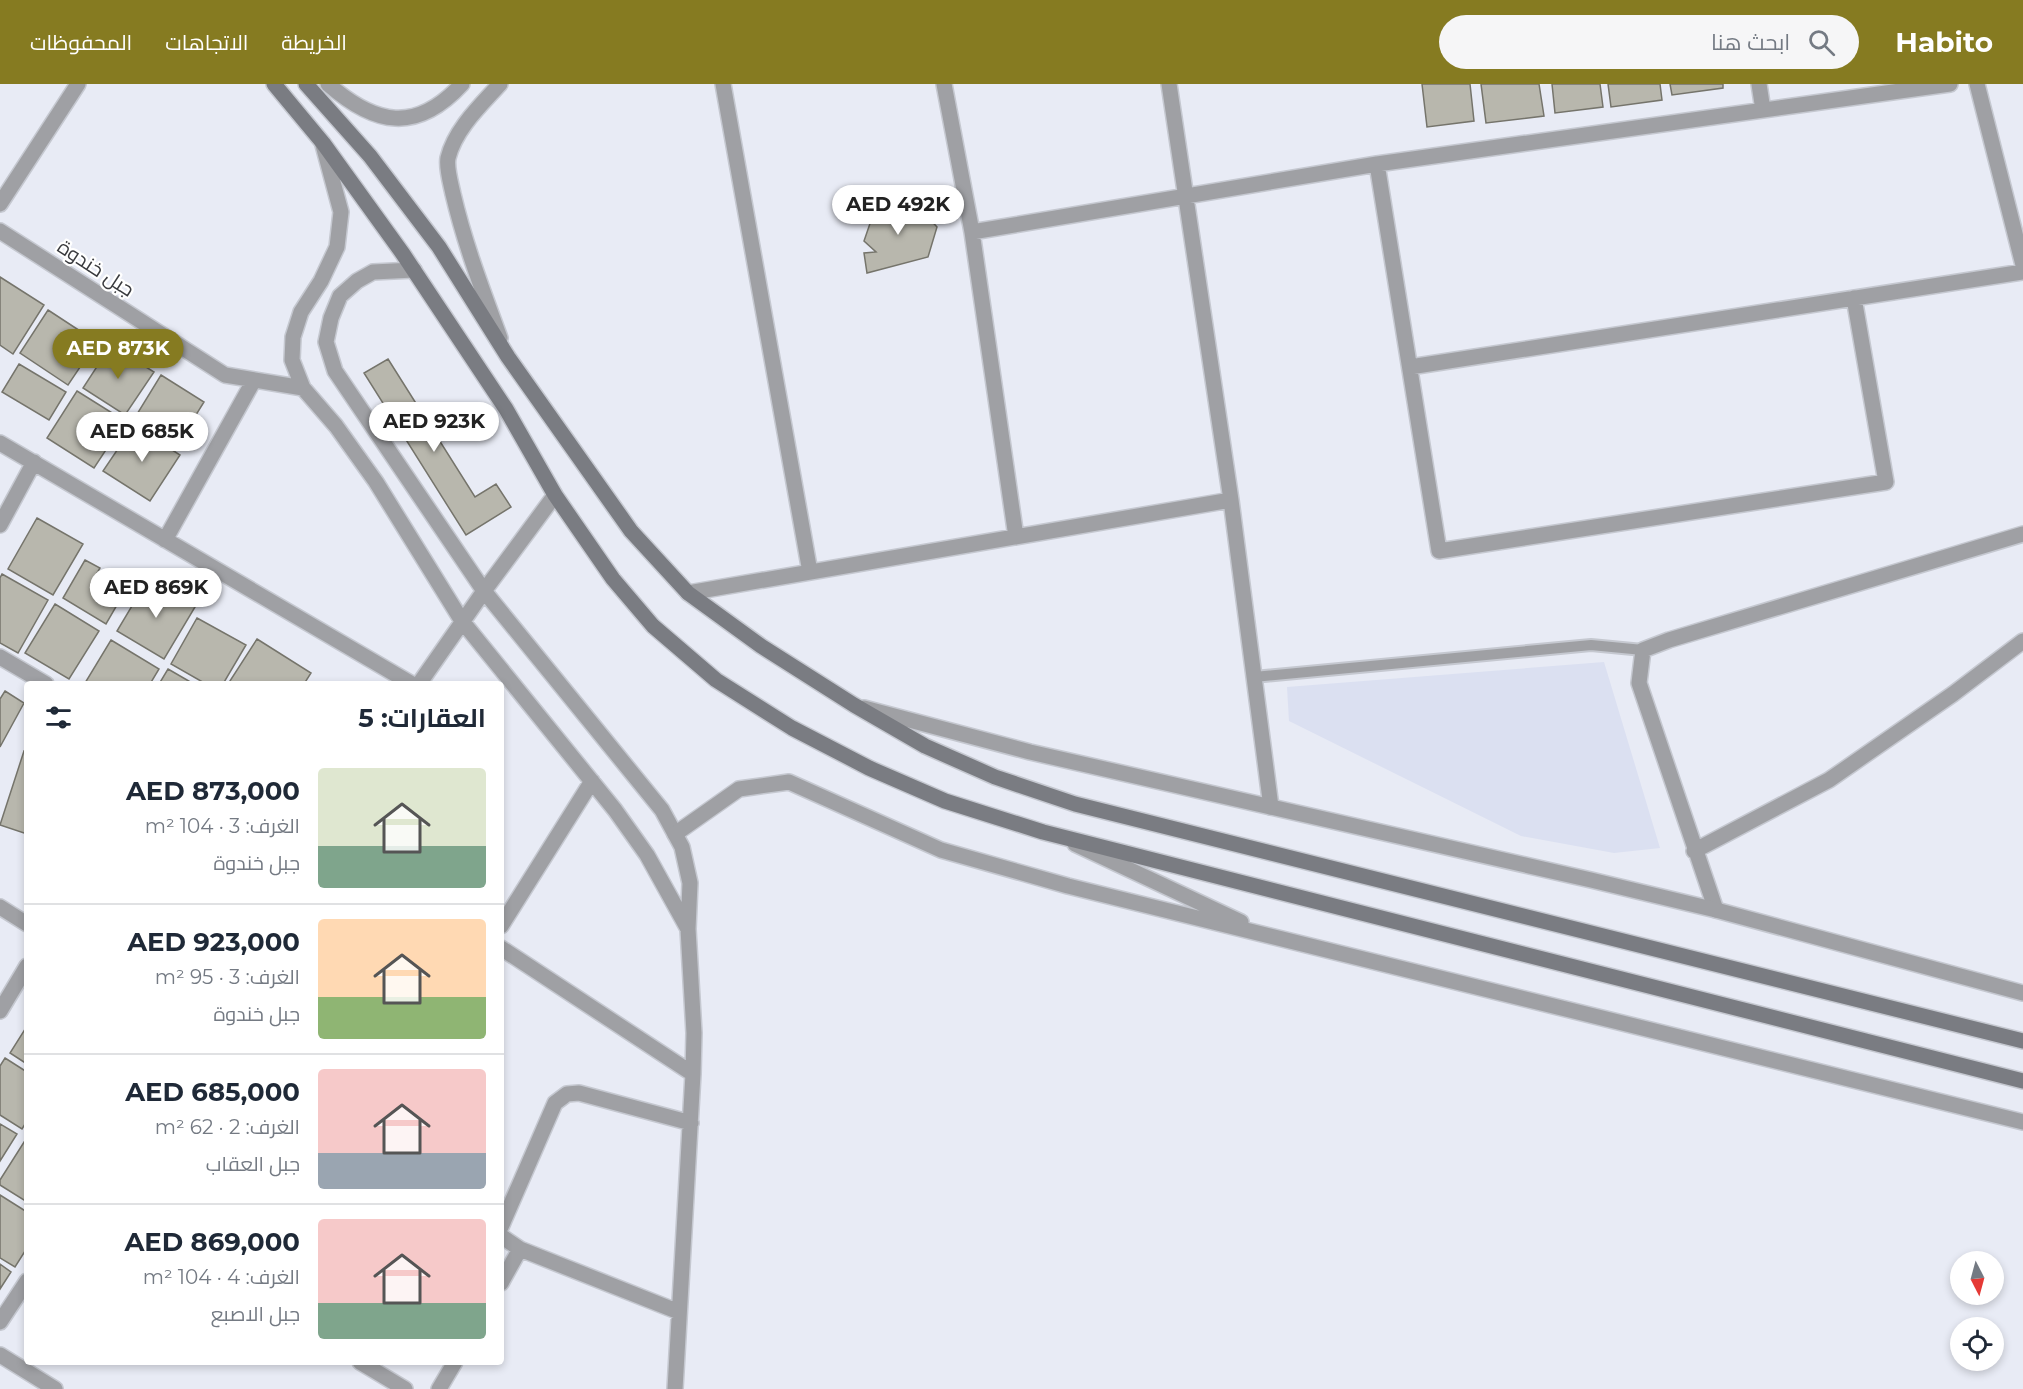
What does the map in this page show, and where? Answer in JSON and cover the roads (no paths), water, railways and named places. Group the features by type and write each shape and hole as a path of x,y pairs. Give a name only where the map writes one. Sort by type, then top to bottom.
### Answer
{"main road":[{"path":"274,84 323,143 414,270 506,409 555,495 613,579 653,626 716,680 792,728 869,768 945,801 1059,837 2023,1081"},
{"path":"306,84 370,156 439,247 508,357 631,531 688,593 761,646 854,705 925,746 995,777 1075,804 2023,1041"}],"street":[{"path":"0,204 78,84"},
{"path":"328,84 348,102 372,114 400,119 425,114 462,84"},
{"path":"500,84 478,108 456,138 447,160 468,253 508,357"},
{"path":"723,84 810,572"},
{"path":"944,84 972,232 1016,537"},
{"path":"1169,84 1231,500 1271,807"},
{"path":"1759,84 1763,110"},
{"path":"972,232 1377,164 1950,84"},
{"path":"1977,84 2023,265"},
{"path":"323,143 341,212 337,247 321,281 301,312 294,337 292,360 303,388 336,426 376,482 462,621 592,781 647,855 688,929"},
{"path":"1377,164 1439,552 1886,482 1854,298"},
{"name":"جبل خندوة","path":"0,231 225,375 303,388"},
{"path":"414,270 374,272 357,281 340,296 331,318 326,342 335,371 484,591 628,766 662,810 682,847 690,883 688,929 694,1034 675,1389"},
{"path":"1410,367 2023,272"},
{"path":"165,540 254,380"},
{"path":"0,443 407,681"},
{"path":"0,525 34,462"},
{"path":"421,681 462,621 555,495"},
{"path":"688,593 1231,500"},
{"path":"1716,910 1694,851 1639,683 1643,650 1669,640 2023,534"},
{"path":"1694,851 1829,780 1953,694 2023,640"},
{"path":"0,657 41,681"},
{"path":"854,705 1030,752 1716,910 2023,993"},
{"path":"504,921 592,781"},
{"path":"675,834 739,789 789,782 941,850 1068,886 2023,1122"},
{"path":"1059,837 1272,936"},
{"path":"0,907 24,922"},
{"path":"504,950 693,1074"},
{"path":"0,1011 24,971"},
{"path":"504,1220 555,1103 567,1094 579,1093 691,1122"},
{"path":"504,1238 520,1249 679,1312"},
{"path":"504,1277 520,1249"},
{"path":"0,1322 24,1286"},
{"path":"0,1355 55,1389"},
{"path":"365,1365 405,1389"},
{"path":"439,1389 453,1365"}],"lane":[{"path":"1254,677 1591,645 1643,650"}]}
